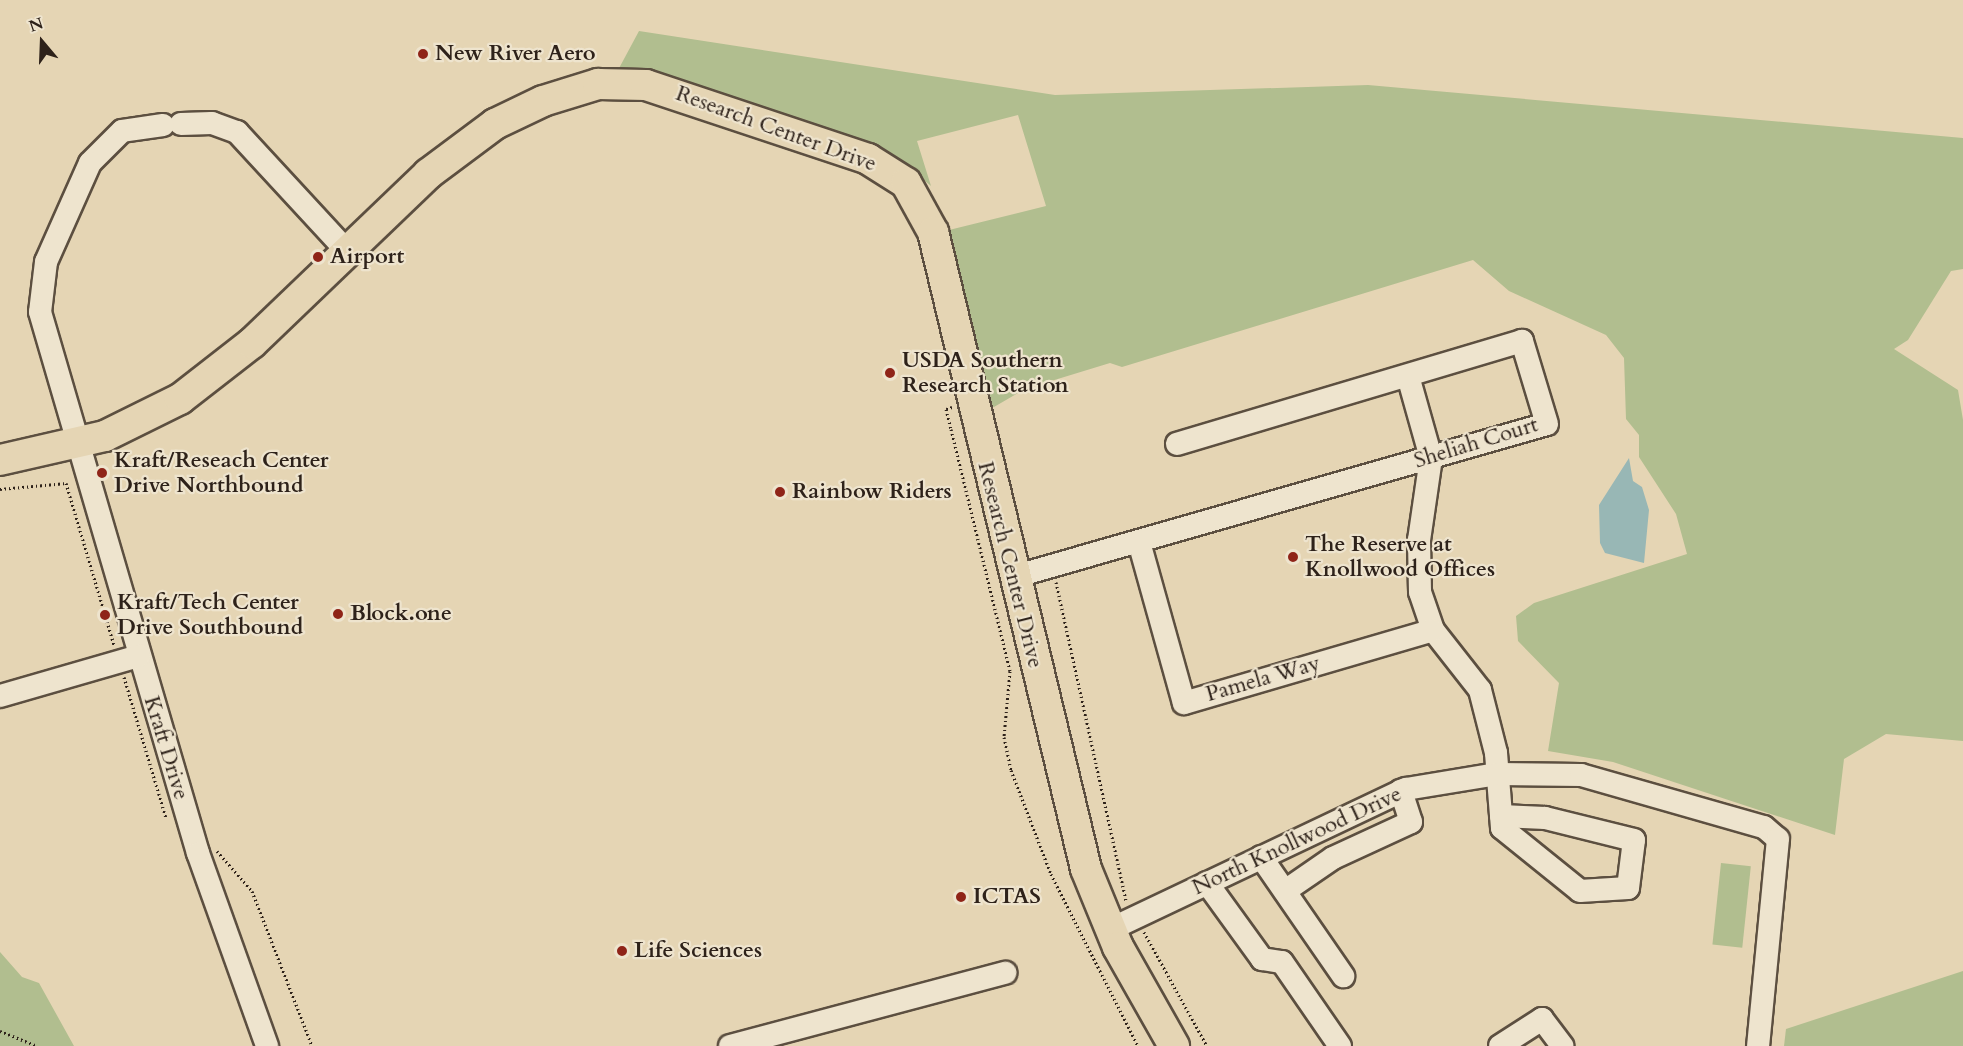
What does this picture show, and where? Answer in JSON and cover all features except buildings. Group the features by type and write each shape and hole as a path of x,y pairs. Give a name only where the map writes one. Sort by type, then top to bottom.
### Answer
{"main road":[{"name":"Research Center Drive","path":"0,460 76,446 141,421 205,381 284,314 346,250 428,174 495,124 543,101 598,84 656,87 868,159 906,183 933,232 1065,791 1111,929 1174,1046"}],"street":[{"name":"Kraft Drive","path":"267,1046 235,966 139,656 42,332 39,294 45,262 90,163 105,144 138,126 212,123 237,132 346,250"},
{"name":"Sheliah Court","path":"1013,577 1547,424 1522,341 1177,444"},
{"path":"1408,376 1431,458 1417,566 1433,630 1480,690 1498,774 1501,816 1502,828 1575,888 1628,888 1634,840 1545,818 1501,816"},
{"name":"Pamela Way","path":"1139,542 1184,703 1433,630"},
{"path":"0,696 139,656"},
{"name":"North Knollwood Drive","path":"1111,929 1401,791 1498,774 1581,775 1770,830 1780,851 1758,1046"},
{"path":"1285,891 1333,858 1411,822 1401,791"},
{"path":"1261,857 1343,976"},
{"path":"1207,883 1262,959 1282,962 1340,1046"},
{"path":"730,1046 1005,973"},
{"path":"1500,1046 1542,1019 1562,1046"}],"path":[{"path":"946,409 1010,671 1004,736 1011,770 1051,874 1070,903 1138,1046"},
{"path":"0,489 66,483"},
{"path":"1054,576 1127,902"},
{"path":"1142,931 1207,1046"},
{"path":"0,1031 37,1046"}],"green space":[{"path":"639,31 1055,95 1368,85 1963,138 1963,269 1951,271 1908,340 1894,349 1958,390 1963,420 1963,741 1886,734 1844,759 1835,835 1613,762 1548,751 1559,683 1518,641 1516,616 1534,603 1687,554 1676,514 1639,457 1639,435 1626,419 1624,358 1606,335 1509,291 1473,260 1122,367 1110,363 1025,389 994,407 986,403 945,231 1046,206 1018,115 917,141 931,186 905,164 856,139 659,73 617,72"},
{"path":"1721,863 1751,866 1742,948 1712,945"},
{"path":"0,952 22,977 39,983 74,1046 0,1046"},
{"path":"1963,971 1963,1046 1784,1046 1786,1029"}],"water":[{"path":"1629,458 1633,481 1642,487 1649,510 1644,563 1605,553 1600,543 1599,505"}],"place":[{"name":"New River Aero","path":"423,54"},
{"name":"Airport","path":"318,257"},
{"name":"USDA Southern Research Station","path":"890,373"},
{"name":"Kraft/Reseach Center Drive Northbound","path":"102,473"},
{"name":"Rainbow Riders","path":"780,492"},
{"name":"The Reserve at Knollwood Offices","path":"1293,557"},
{"name":"Block.one","path":"338,614"},
{"name":"Kraft/Tech Center Drive Southbound","path":"105,615"},
{"name":"ICTAS","path":"961,897"},
{"name":"Life Sciences","path":"622,951"}]}
